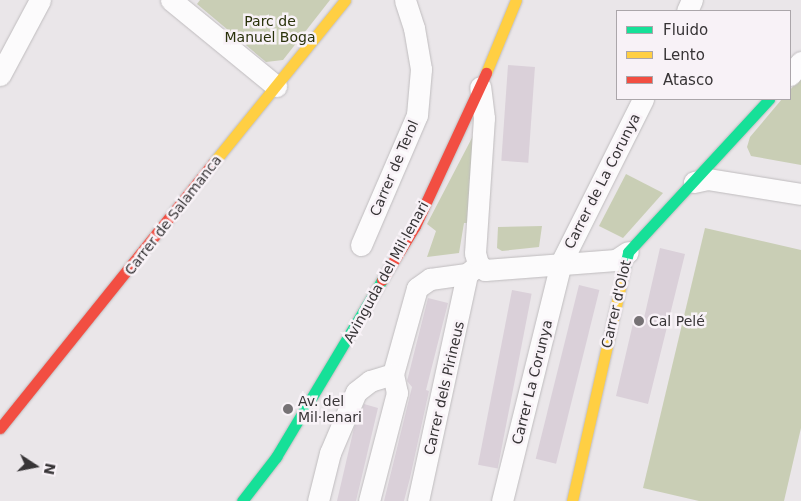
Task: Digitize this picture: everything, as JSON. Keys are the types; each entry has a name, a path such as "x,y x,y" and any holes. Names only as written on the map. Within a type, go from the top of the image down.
{"street":[{"path":"0,75 40,0"},
{"path":"171,0 276,86"},
{"name":"Carrer de Salamanca","path":"0,428 345,0"},
{"name":"Carrer de Terol","path":"361,245 417,116 421,69 414,28 405,0"},
{"name":"Avinguda del Mil·lenari","path":"242,501 276,457 415,226 480,87 516,0"},
{"path":"791,74 801,62"},
{"name":"Carrer dels Pirineus","path":"418,501 473,269 484,118 480,87"},
{"name":"Carrer de La Corunya","path":"561,263 642,100"},
{"name":"Carrer d'Olot","path":"572,501 628,252 768,100"},
{"path":"694,182 708,179 801,194"},
{"path":"369,501 397,393 392,374 417,288 430,280 473,269 485,270 616,260 628,252"},
{"name":"Carrer La Corunya","path":"502,501 561,263"},
{"path":"318,501 330,453 356,392 370,381 392,374"}],"green space":[{"name":"Parc de Manuel Boga","path":"200,0 330,0 283,60 266,62 197,4"},
{"path":"801,77 801,165 751,156 747,147 750,137 781,100 791,100 791,89"},
{"path":"474,134 469,223 464,223 459,253 427,257 436,231 427,224"},
{"path":"626,174 663,193 623,238 599,226"},
{"path":"542,226 539,247 502,251 497,248 498,227"},
{"path":"705,228 801,250 801,428 784,501 699,501 643,488"}],"building":[{"path":"508,65 535,67 528,163 501,161"},
{"path":"660,248 685,254 648,404 616,396 635,315 644,318"},
{"path":"579,285 599,290 556,464 536,459"},
{"path":"512,290 532,294 498,469 478,465"},
{"path":"428,298 448,303 426,390 429,391 404,501 384,501 412,387 407,381"},
{"path":"364,404 378,408 356,501 337,501 354,428"}],"traffic: fast":[{"path":"624,270 628,252 768,100"},
{"path":"242,501 276,457 382,280"}],"traffic: slow":[{"path":"214,162 345,0"},
{"path":"486,73 516,0"},
{"path":"572,501 624,270"}],"traffic: jam":[{"path":"382,280 415,226 486,73"},
{"path":"0,428 214,162"}],"place":[{"name":"Cal Pelé","path":"639,321"},
{"name":"Av. del Mil·lenari","path":"288,409"}]}
